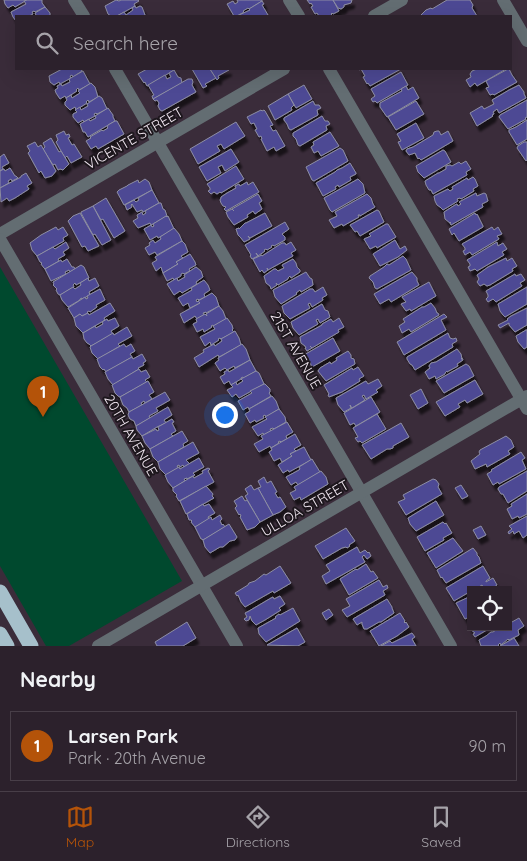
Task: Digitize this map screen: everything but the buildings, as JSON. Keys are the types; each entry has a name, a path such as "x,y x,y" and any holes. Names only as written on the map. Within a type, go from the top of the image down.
{"highway":[{"path":"0,592 31,646"},
{"path":"0,634 7,646"}],"street":[{"path":"74,0 83,15"},
{"path":"289,0 298,15"},
{"path":"376,15 402,0"},
{"path":"503,0 527,40"},
{"name":"21ST AVENUE","path":"116,70 451,646"},
{"name":"VICENTE STREET","path":"0,234 282,70"},
{"path":"330,70 525,402"},
{"name":"20TH AVENUE","path":"0,239 237,646"},
{"name":"ULLOA STREET","path":"98,646 362,492 525,402"}],"green space":[{"path":"0,267 182,581 69,646 46,646 0,566"}],"place":[{"name":"Larsen Park","path":"43,417"}]}
